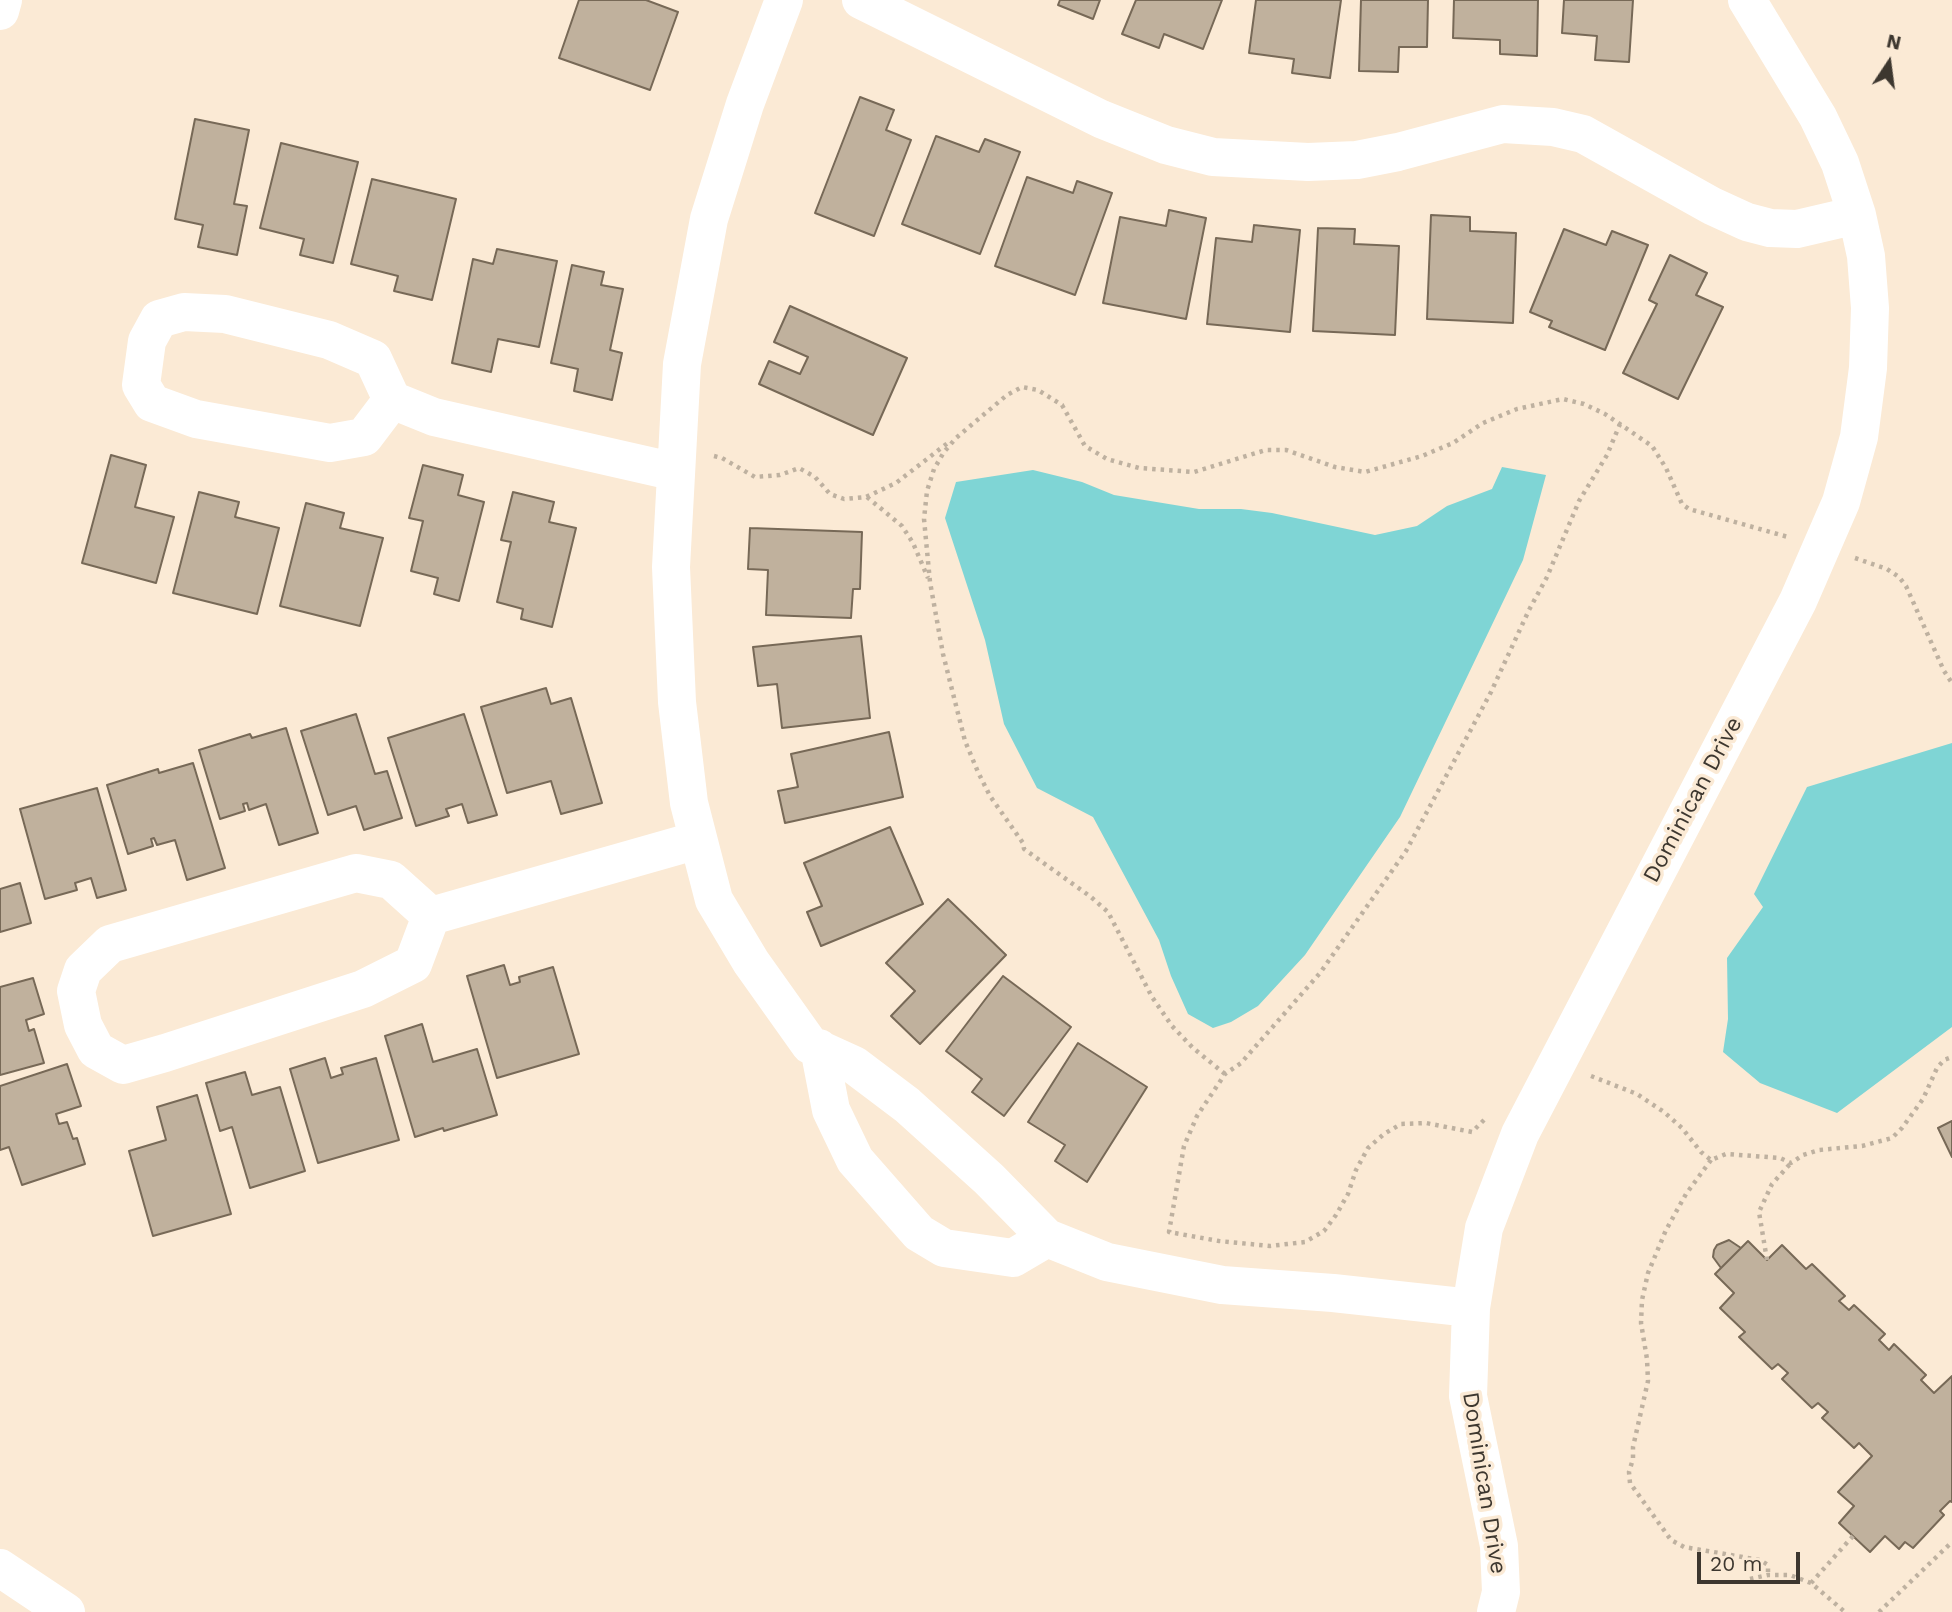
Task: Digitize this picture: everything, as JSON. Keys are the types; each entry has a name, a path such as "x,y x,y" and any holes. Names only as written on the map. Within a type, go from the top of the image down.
{"street":[{"path":"0,11 3,0"},
{"path":"784,0 745,104 709,219 682,363 671,567 677,702 689,803 714,900 751,962 810,1045 854,1065 907,1105 989,1179 1047,1238 1107,1262 1222,1286 1333,1293 1471,1308"},
{"path":"861,0 1101,119 1166,145 1213,157 1308,162 1357,160 1503,124 1553,127 1583,134 1746,222 1770,228 1797,229 1857,215"},
{"name":"Dominican Drive","path":"1496,1612 1501,1592 1499,1546 1468,1396 1471,1308 1484,1228 1520,1134 1798,601 1841,502 1859,437 1868,368 1870,308 1866,256 1857,215 1840,163 1818,117 1747,0"},
{"path":"392,400 364,437 330,443 196,419 152,403 141,385 148,341 159,319 184,312 225,314 329,340 373,359 392,400 434,417 676,472"},
{"path":"431,916 698,840"},
{"path":"356,873 391,880 431,916 413,964 363,989 165,1053 123,1065 96,1050 83,1025 76,991 83,970 110,944 356,873"},
{"path":"819,1048 831,1110 855,1160 919,1233 944,1248 1013,1258 1047,1238"},
{"path":"2,1570 37,1612"},
{"path":"2,1570 66,1612"}],"path":[{"path":"711,455 722,458 755,477 780,475 799,468 815,477 837,498 866,497 896,484 1007,395 1022,387 1038,390 1062,405 1084,446 1107,459 1139,468 1194,472 1266,450 1286,450 1335,467 1365,472 1422,456 1453,443 1483,423 1517,409 1563,399 1584,404 1652,446 1666,468 1682,504 1689,509 1790,537"},
{"path":"1485,1118 1479,1128 1472,1132 1426,1123 1401,1124 1384,1134 1368,1148 1336,1215 1324,1231 1305,1242 1270,1246 1169,1232 1184,1146 1198,1116 1225,1074 1241,1063 1320,973 1406,851 1492,692 1529,610 1547,578 1579,501 1607,455 1619,424"},
{"path":"956,438 934,469 923,507 930,582 943,654 965,741 990,796 1023,843 1024,849 1108,912 1152,996 1172,1026 1193,1048 1225,1074"},
{"path":"866,497 902,526 913,543 930,582"},
{"path":"1850,556 1887,569 1899,577 1906,586 1952,683"},
{"path":"1767,1260 1759,1212 1772,1184 1791,1163 1803,1155 1819,1150 1862,1146 1892,1138 1923,1099 1937,1068 1944,1060 1952,1057"},
{"path":"1588,1074 1625,1089 1664,1112 1682,1128 1701,1152 1712,1160"},
{"path":"1768,1574 1768,1565 1760,1560 1684,1547 1671,1540 1630,1483 1629,1472 1648,1381 1641,1323 1642,1300 1648,1273 1666,1230 1679,1206 1712,1160 1726,1154 1780,1158 1791,1163"},
{"path":"1811,1583 1853,1536"},
{"path":"1879,1612 1952,1542"},
{"path":"1750,1579 1768,1574 1790,1576 1811,1583 1845,1612"}],"water":[{"path":"1502,467 1546,475 1523,560 1400,817 1305,955 1258,1006 1231,1022 1213,1028 1188,1014 1159,940 1093,817 1037,788 1004,724 985,640 945,518 956,482 1033,470 1082,482 1114,495 1199,509 1241,509 1272,513 1375,535 1417,526 1447,506 1492,489"},
{"path":"1952,743 1952,1027 1837,1113 1760,1083 1723,1052 1728,1019 1727,958 1763,907 1754,894 1807,787"}],"building":[{"path":"579,0 646,0 678,12 650,90 559,58"},
{"path":"1060,0 1100,0 1093,19 1058,5"},
{"path":"1136,0 1222,0 1203,49 1164,34 1159,48 1122,34"},
{"path":"1256,0 1341,0 1330,78 1292,73 1294,59 1249,53"},
{"path":"1361,0 1428,0 1427,47 1399,47 1398,72 1359,71"},
{"path":"1454,0 1538,0 1537,56 1500,54 1500,40 1453,38"},
{"path":"1564,0 1633,0 1629,62 1595,60 1597,36 1562,33"},
{"path":"860,97 894,110 886,130 911,140 874,236 815,213"},
{"path":"195,119 249,130 234,204 247,206 237,255 198,247 203,225 175,219"},
{"path":"936,136 979,152 985,139 1020,152 980,254 902,224"},
{"path":"281,143 358,162 333,263 300,255 304,239 260,228"},
{"path":"1027,177 1073,193 1077,181 1112,193 1075,295 995,266"},
{"path":"372,179 456,199 432,300 394,291 398,276 351,264"},
{"path":"1169,210 1206,218 1186,319 1103,303 1120,217 1166,226"},
{"path":"1431,215 1470,217 1470,231 1516,233 1513,323 1427,319"},
{"path":"1254,225 1300,230 1290,332 1207,324 1216,238 1252,242"},
{"path":"1318,228 1355,229 1354,244 1399,246 1395,335 1313,331"},
{"path":"1564,229 1606,245 1612,231 1648,245 1605,350 1549,327 1552,321 1530,312"},
{"path":"497,249 557,261 539,347 498,339 491,372 452,363 473,259 493,264"},
{"path":"1670,255 1707,273 1696,295 1723,307 1678,399 1623,373 1657,304 1649,300"},
{"path":"572,265 604,272 601,285 623,289 610,350 622,353 612,400 574,391 578,369 551,363"},
{"path":"790,306 907,358 873,435 759,384 769,361 800,374 808,357 774,342"},
{"path":"111,455 146,465 135,507 174,517 156,583 82,563"},
{"path":"423,465 463,475 458,495 484,502 459,601 434,594 438,578 411,571 423,521 409,518"},
{"path":"199,492 239,502 235,517 279,528 257,614 173,593"},
{"path":"513,492 554,502 549,522 576,528 552,627 521,619 523,609 497,602 511,542 501,540"},
{"path":"306,503 344,513 340,528 383,538 360,626 280,606"},
{"path":"750,528 862,532 860,589 853,589 851,618 766,615 768,570 748,569"},
{"path":"861,636 870,718 782,728 777,684 758,686 753,647"},
{"path":"546,688 551,704 571,698 602,803 561,814 551,781 507,793 481,707"},
{"path":"356,714 375,774 387,771 402,818 364,830 356,806 328,815 301,731"},
{"path":"464,714 497,815 468,823 462,804 446,809 449,816 416,826 388,738"},
{"path":"286,728 318,833 279,845 266,804 249,810 247,803 243,804 245,811 220,819 199,750 250,734 252,738"},
{"path":"889,732 903,797 785,823 778,791 798,787 791,754"},
{"path":"193,763 225,868 187,880 175,840 157,845 154,838 151,839 153,846 128,854 107,785 158,769 159,773"},
{"path":"97,788 126,890 97,898 91,878 75,883 77,890 45,899 20,809"},
{"path":"890,827 923,904 821,946 807,912 822,906 804,863"},
{"path":"20,883 31,923 0,932 0,889"},
{"path":"948,899 1006,955 920,1044 891,1016 915,991 886,963"},
{"path":"504,965 510,985 520,982 519,977 553,967 579,1054 497,1078 467,976"},
{"path":"1003,976 1071,1027 1004,1116 972,1092 982,1079 946,1051"},
{"path":"33,978 44,1014 26,1020 29,1031 34,1029 44,1063 0,1075 0,987"},
{"path":"422,1024 433,1062 477,1049 497,1115 415,1137 385,1036"},
{"path":"1078,1043 1147,1087 1087,1182 1055,1161 1065,1145 1028,1122"},
{"path":"325,1058 331,1078 343,1074 341,1068 376,1058 399,1140 318,1163 290,1069"},
{"path":"67,1064 81,1106 56,1114 59,1124 67,1122 73,1139 77,1138 85,1164 22,1185 9,1147 0,1150 0,1086"},
{"path":"245,1072 252,1095 280,1087 305,1171 250,1188 232,1127 220,1131 206,1083"},
{"path":"197,1095 231,1214 153,1236 129,1151 166,1140 157,1107"},
{"path":"1952,1121 1952,1157 1938,1128"},
{"path":"1729,1240 1741,1248 1721,1268 1713,1257 1714,1250 1717,1245"},
{"path":"1748,1241 1767,1260 1782,1245 1806,1269 1812,1264 1845,1296 1839,1301 1849,1310 1854,1305 1885,1334 1879,1340 1889,1350 1894,1344 1926,1375 1921,1380 1934,1393 1952,1376 1952,1502 1940,1511 1944,1515 1913,1548 1905,1542 1899,1549 1885,1536 1870,1552 1839,1523 1854,1506 1838,1492 1872,1456 1859,1443 1854,1448 1822,1418 1828,1412 1818,1403 1812,1408 1782,1379 1788,1373 1778,1364 1772,1369 1739,1337 1745,1332 1720,1308 1734,1293 1715,1274"}]}
